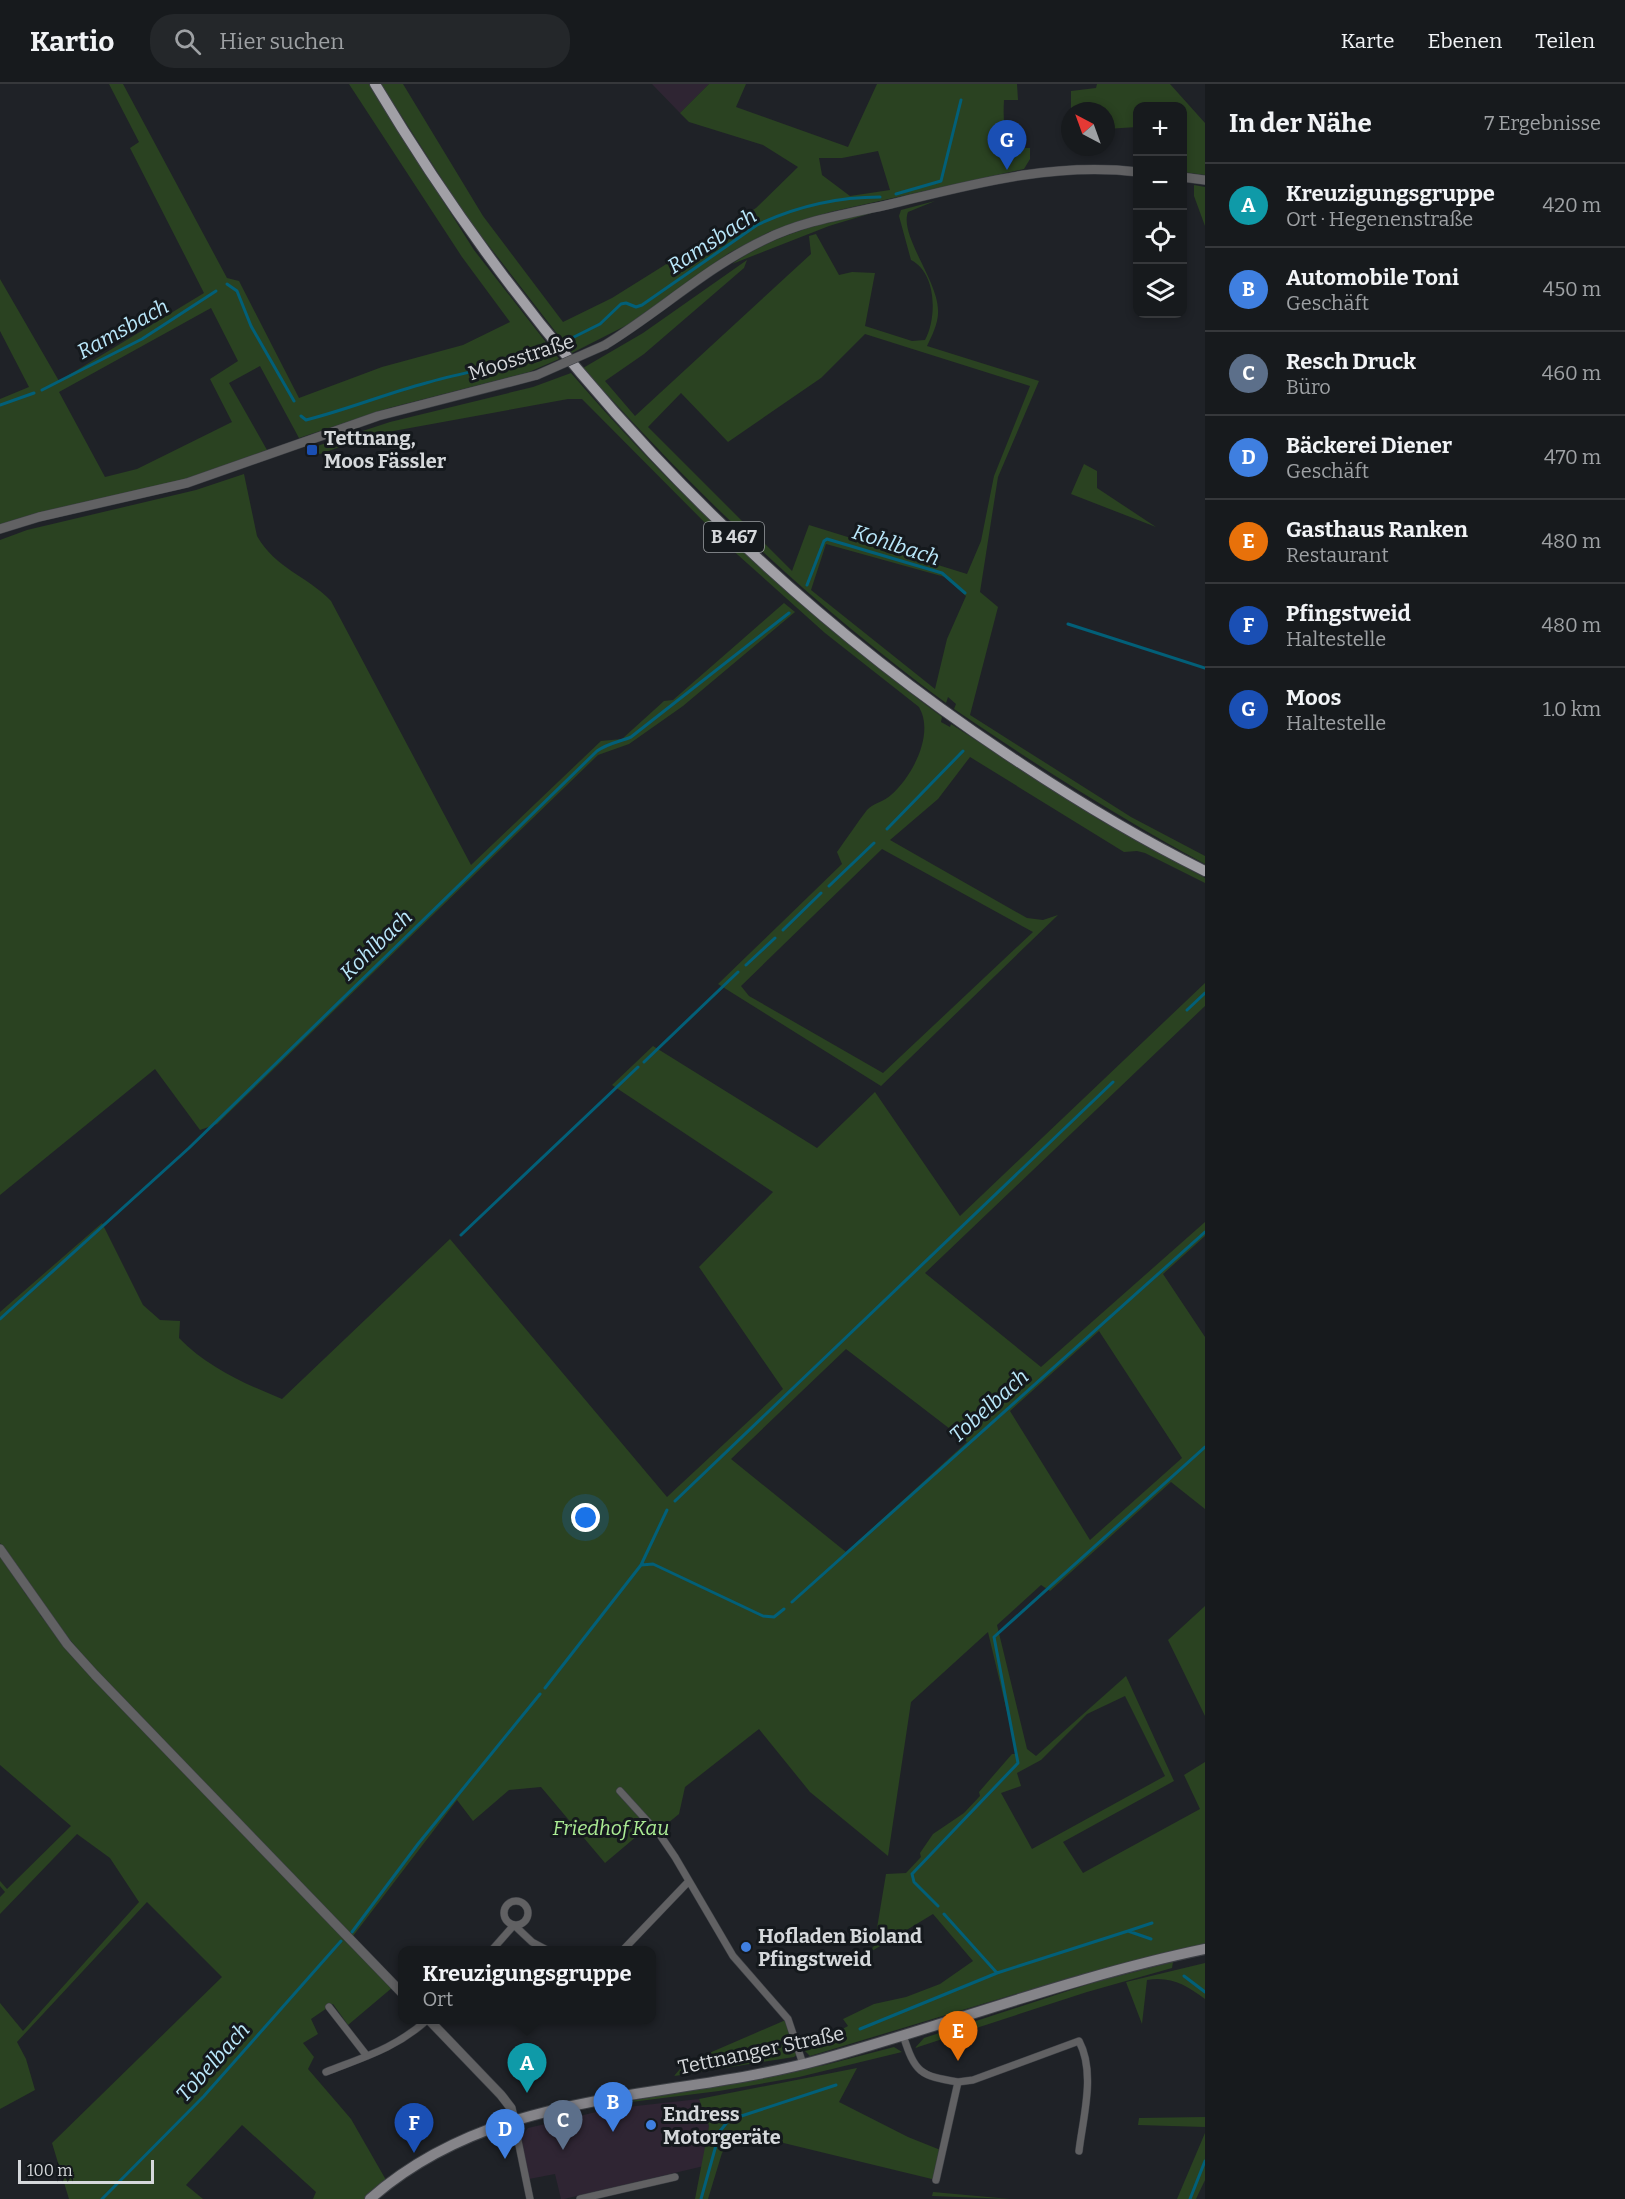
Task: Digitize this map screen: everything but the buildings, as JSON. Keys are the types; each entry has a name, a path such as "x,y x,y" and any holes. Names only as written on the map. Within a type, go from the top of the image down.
{"main road":[{"name":"B 467","path":"375,84 457,214 555,345 655,458 745,548 851,640 963,725 1087,806 1205,872"},
{"name":"Tettnanger Straße","path":"370,2199 433,2155 514,2121 573,2104 802,2064 1106,1973 1205,1949"}],"street":[{"name":"Moosstraße","path":"0,529 39,517 187,483 378,416 537,375 605,345 732,258 763,240 808,223 1027,173 1069,169 1133,172"},
{"path":"1187,178 1205,180"},
{"path":"0,1548 68,1644 145,1728 398,1989"},
{"path":"620,1791 660,1835 733,1956 788,2019 802,2064"},
{"path":"627,1946 689,1881"},
{"path":"496,1946 514,1925 540,1946"},
{"path":"329,2007 367,2055"},
{"path":"326,2072 367,2055 386,2050 408,2037 422,2024"},
{"path":"433,2024 511,2108 530,2199"},
{"path":"903,2035 913,2062 923,2075 958,2082 973,2080 1079,2041 1086,2067 1087,2088 1079,2151"},
{"path":"936,2180 958,2082"},
{"path":"580,2199 675,2177"}],"shaded area":[{"path":"652,84 709,84 680,113"},
{"path":"699,2099 709,2126 704,2166 564,2199 561,2199 555,2174 529,2179 521,2138 528,2128 609,2109"}],"green space":[{"path":"109,84 123,84 227,278 239,281 299,398 382,367 463,345 510,322 462,257 349,84 369,84 474,250 559,359 529,372 389,408 299,438 260,366 229,383 267,450 190,478 0,526 0,399 29,387 0,331 0,279 59,381 204,293 130,148 139,142","holes":["211,308 238,361 210,379 232,422 137,469 105,477 59,392"]},
{"path":"381,84 403,84 483,216 563,322 612,298 756,208 798,167 763,145 689,122 680,113 709,84 746,84 736,107 848,147 877,84 1017,84 1018,100 1004,100 1004,124 1008,148 1030,148 1030,159 1024,169 830,212 769,232 729,253 629,324 572,353 465,215","holes":["878,151 890,190 850,196 822,175 819,158 842,158"]},
{"path":"1097,84 1170,84 1186,102 1133,102 1133,127 1115,128 1115,102 1071,102 1071,91 1096,88"},
{"path":"1187,103 1205,123 1205,175 1187,173"},
{"path":"1194,185 1205,187 1205,226 1194,196"},
{"path":"935,201 908,212 907,222 909,233 932,286 938,310 935,329 927,346 1039,381 998,477 980,592 998,607 970,715 1131,817 1205,856 1205,864 1109,809 1047,770 954,709 956,704 948,697 946,703 895,665 756,545 668,460 583,368 643,333 747,260 744,268 644,354 605,381 635,416 811,254 809,236 816,234 839,275 852,272 875,273 865,326 912,341 925,340 932,320 930,285 920,266 911,260 899,216 901,210","holes":["865,334 1030,386 994,476 981,541 967,574 809,525 792,571 648,427 681,393 728,442 821,378","826,544 945,577 966,596 947,639 935,689 811,590"]},
{"path":"885,209 829,226 732,264 767,244 805,229"},
{"path":"571,373 613,421 701,512 842,638 942,717 941,722 950,727 951,724 1098,819 1205,878 1205,883 1145,853 1124,852 970,757 938,799 890,840 1027,918 1043,920 1058,915 881,1086 718,984 842,864 837,852 860,820 869,808 888,797 899,787 913,766 923,742 923,718 919,707 825,633 729,547 582,399 568,399 377,434 320,454 311,451 311,448 390,422 533,387","holes":["882,849 1033,932 883,1073 749,996 741,986"]},
{"path":"1084,464 1097,471 1097,488 1156,527 1071,494"},
{"path":"244,474 257,536 282,564 331,601 471,865 601,741 622,739 664,701 673,700 784,603 795,612 683,706 629,744 598,755 217,1124 200,1130 155,1069 0,1195 0,540 27,530 196,490"},
{"name":"Friedhof Kau","path":"1205,983 1205,1006 925,1273 1041,1367 1205,1222 1205,1236 1163,1274 1205,1337 1205,1509 1171,1482 1050,1591 1041,1585 997,1625 1027,1749 1036,1756 1126,1676 1174,1781 1063,1842 1083,1873 1200,1809 1184,1775 1205,1762 1205,1945 1072,1977 810,2056 804,2050 848,2026 843,2019 874,2004 906,1997 940,1984 973,1961 933,1914 867,1954 874,1946 886,1874 906,1873 921,1857 920,1853 933,1834 964,1813 1012,1754 1017,1754 988,1632 911,1702 888,1856 810,1792 759,1729 685,1787 679,1814 657,1832 650,1825 605,1863 541,1787 509,1790 473,1821 457,1800 353,1936 97,1672 44,1609 40,1615 85,1670 393,1987 348,2025 333,2004 311,2019 318,2034 303,2043 314,2057 308,2069 351,2119 386,2180 364,2199 313,2199 316,2192 242,2125 186,2185 203,2199 69,2199 52,2143 222,1977 147,1902 17,2042 26,2059 35,2090 0,2109 0,2003 23,2031 139,1902 110,1858 77,1834 0,1914 0,1897 5,1892 0,1886 0,1881 7,1889 71,1826 0,1765 0,1555 27,1596 34,1593 0,1543 0,1312 102,1223 143,1305 160,1320 180,1321 179,1338 202,1358 241,1381 282,1399 450,1239 667,1497 783,1389 699,1267 773,1192 612,1085 653,1046 817,1148 875,1092 960,1216","holes":["1099,1331 1182,1458 1090,1540 1010,1411","846,1349 967,1442 846,1552 731,1459","1125,1696 1165,1776 1032,1849 1001,1793 1021,1786 1017,1773 1041,1760 1087,1714"]},
{"path":"1205,1606 1205,1716 1168,1640"},
{"path":"1173,1962 1172,1968 1087,1992 915,2048 924,2038 1092,1983"},
{"path":"1205,1963 1205,1999 1178,1983 1164,1979 1147,1980 1142,2024 1126,1982"},
{"path":"788,2019 800,2052 794,2057 674,2076 680,2069 694,2068 693,2060"},
{"path":"894,2047 902,2052 799,2077 719,2091 615,2104 825,2065"},
{"path":"857,2068 839,2102 908,2137 943,2151 936,2180 738,2132 722,2153 708,2199 695,2199 709,2126 699,2099"},
{"path":"1205,2117 1205,2127 1138,2125 1139,2118"},
{"path":"1205,2133 1205,2180 1196,2199 1177,2199"},
{"path":"933,2192 1010,2199 932,2196"}],"waterway":[{"name":"Ramsbach","path":"896,194 941,181 961,100"},
{"name":"Ramsbach","path":"574,337 600,324 621,304 626,303 636,307 642,305 757,225 817,204 880,197"},
{"name":"Ramsbach","path":"227,284 237,291 251,326 294,401"},
{"name":"Ramsbach","path":"42,390 142,339 216,291"},
{"name":"Ramsbach","path":"301,416 306,420 411,387 538,354"},
{"name":"Ramsbach","path":"0,405 34,393"},
{"name":"Kohlbach","path":"807,585 824,541 827,539 942,573 965,593"},
{"name":"Kohlbach","path":"0,1319 189,1148 597,751 609,744 631,737 789,613"},
{"path":"1068,624 1205,668"},
{"path":"887,829 963,751"},
{"path":"829,886 874,843"},
{"path":"783,930 821,893"},
{"path":"746,965 775,938"},
{"path":"644,1062 738,972"},
{"path":"1187,1010 1205,993"},
{"path":"461,1235 638,1067"},
{"path":"675,1501 1113,1082"},
{"name":"Tobelbach","path":"792,1602 1205,1232"},
{"path":"938,1906 914,1882 912,1874 1018,1763 994,1637 1205,1447"},
{"path":"641,1565 667,1510"},
{"name":"Tobelbach","path":"545,1688 641,1565 653,1564 763,1616 774,1617 784,1609"},
{"name":"Tobelbach","path":"352,1932 418,1844 540,1694"},
{"path":"944,1914 997,1973"},
{"path":"1128,1931 1152,1923"},
{"path":"860,2029 997,1973 1128,1931 1151,1939"},
{"name":"Tobelbach","path":"102,2199 204,2096 341,1941"},
{"path":"1184,1976 1205,1992"},
{"path":"701,2199 720,2131 729,2120 836,2085"},
{"path":"1190,2199 1205,2161"}],"place":[{"name":"Moos","path":"1007,170"},
{"name":"Tettnang, Moos Fässler","path":"312,450"},
{"name":"Hofladen Bioland Pfingstweid","path":"746,1947"},
{"name":"Gasthaus Ranken","path":"958,2061"},
{"name":"Kreuzigungsgruppe","path":"527,2093"},
{"name":"Endress Motorgeräte","path":"651,2125"},
{"name":"Automobile Toni","path":"613,2132"},
{"name":"Resch Druck","path":"563,2150"},
{"name":"Pfingstweid","path":"414,2153"},
{"name":"Bäckerei Diener","path":"505,2159"}]}
